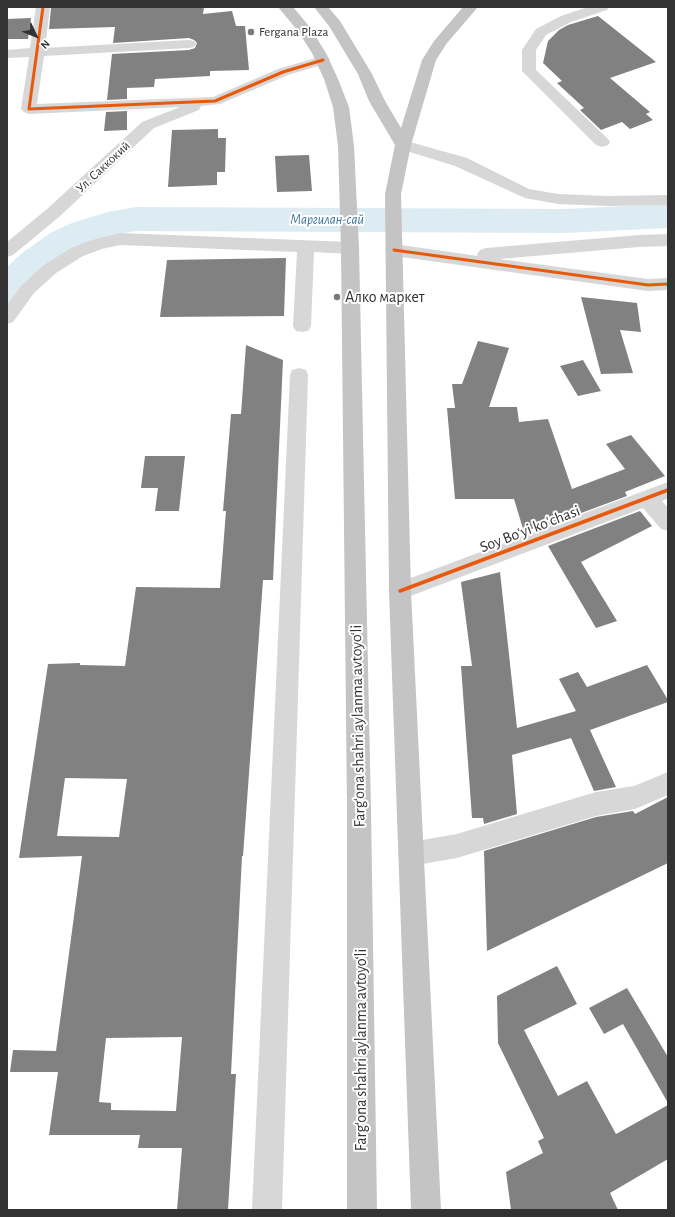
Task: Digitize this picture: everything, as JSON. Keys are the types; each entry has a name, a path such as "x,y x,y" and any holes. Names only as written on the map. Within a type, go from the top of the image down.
{"highway":[{"path":"285,7 304,29 323,60"},
{"path":"320,7 335,24 365,74 377,102 403,145"},
{"path":"426,1210 400,592 393,194 403,145 429,60 441,41 472,7"},
{"name":"Farg‘ona shahri aylanma avtoyo‘li","path":"323,60 332,79 341,107 346,146 348,185 360,824 362,1210"}],"street":[{"path":"43,7 29,109 215,101 283,72 323,60"},
{"path":"602,7 566,19 541,32 529,50 529,71 602,142"},
{"path":"7,54 188,44"},
{"name":"Ул. Саккокий","path":"7,251 53,213 148,125 210,101"},
{"path":"403,145 461,162 525,193 558,199 608,201 668,200"},
{"path":"7,318 28,289 50,269 77,252 98,244 120,239 306,246 350,245"},
{"path":"446,258 668,240"},
{"path":"302,326 306,246"},
{"path":"394,250 648,285 668,284"},
{"path":"267,1210 299,375"},
{"name":"Soy Boʻyi koʻchasi","path":"400,592 668,490"},
{"path":"647,498 668,523"},
{"path":"411,854 457,846 596,804 635,797 668,783"}],"building":[{"path":"204,7 203,14 232,11 236,26 245,26 249,70 210,71 210,76 155,79 154,87 127,88 127,99 107,100 112,54 189,50 195,48 197,43 189,38 113,43 115,27 49,29 51,8"},
{"path":"598,16 656,62 610,78 650,112 646,114 653,120 630,129 622,122 601,130 580,110 584,108 557,83 562,81 543,63 548,41 559,30 568,25"},
{"path":"31,18 28,39 7,39 7,19"},
{"path":"127,111 127,130 104,131 106,112"},
{"path":"218,129 218,138 226,138 225,172 217,172 217,185 168,187 172,130"},
{"path":"309,155 312,191 277,192 275,156"},
{"path":"286,258 284,316 160,317 167,260"},
{"path":"581,297 637,303 641,332 620,330 633,373 601,374"},
{"path":"478,341 509,348 489,407 517,407 519,422 548,419 572,489 625,469 606,444 631,435 665,476 625,492 627,496 538,529 537,527 524,532 514,499 455,499 447,408 455,408 452,384 462,384"},
{"path":"246,345 283,360 273,580 263,580 242,856 231,1074 236,1074 228,1210 177,1210 182,1148 138,1148 140,1135 49,1135 58,1072 10,1072 13,1050 56,1051 82,856 19,858 48,664 80,663 80,665 125,666 136,587 220,588 226,511 223,511 231,414 241,414","holes":["65,778 127,779 119,837 57,836","182,1037 176,1111 111,1110 111,1103 99,1102 106,1038"]},
{"path":"583,360 601,391 578,396 560,366"},
{"path":"145,456 185,456 179,511 155,511 158,488 141,488"},
{"path":"640,511 652,526 581,562 617,621 596,628 548,546"},
{"path":"500,572 517,728 576,711 559,679 578,672 587,687 647,665 668,702 590,730 616,787 594,791 571,738 512,755 517,814 484,824 483,818 472,818 461,666 472,666 461,582"},
{"path":"668,797 668,863 487,951 484,851 596,817 633,811 635,814"},
{"path":"557,966 577,1004 524,1030 558,1096 587,1081 616,1134 668,1105 668,1159 610,1193 618,1210 511,1210 506,1172 543,1153 538,1141 544,1138 498,1043 497,996"},
{"path":"627,988 668,1057 668,1103 623,1024 604,1034 589,1008"}],"waterway":[{"name":"Маргилан-сай","path":"7,290 36,262 65,241 108,224 136,219 564,221 668,216"}],"cycle path":[{"path":"43,7 29,109 215,101 283,72 323,60"},
{"path":"394,250 648,285 668,284"},
{"path":"400,591 668,490"}],"place":[{"name":"Fergana Plaza","path":"251,32"},
{"name":"Алко маркет","path":"337,297"}]}
